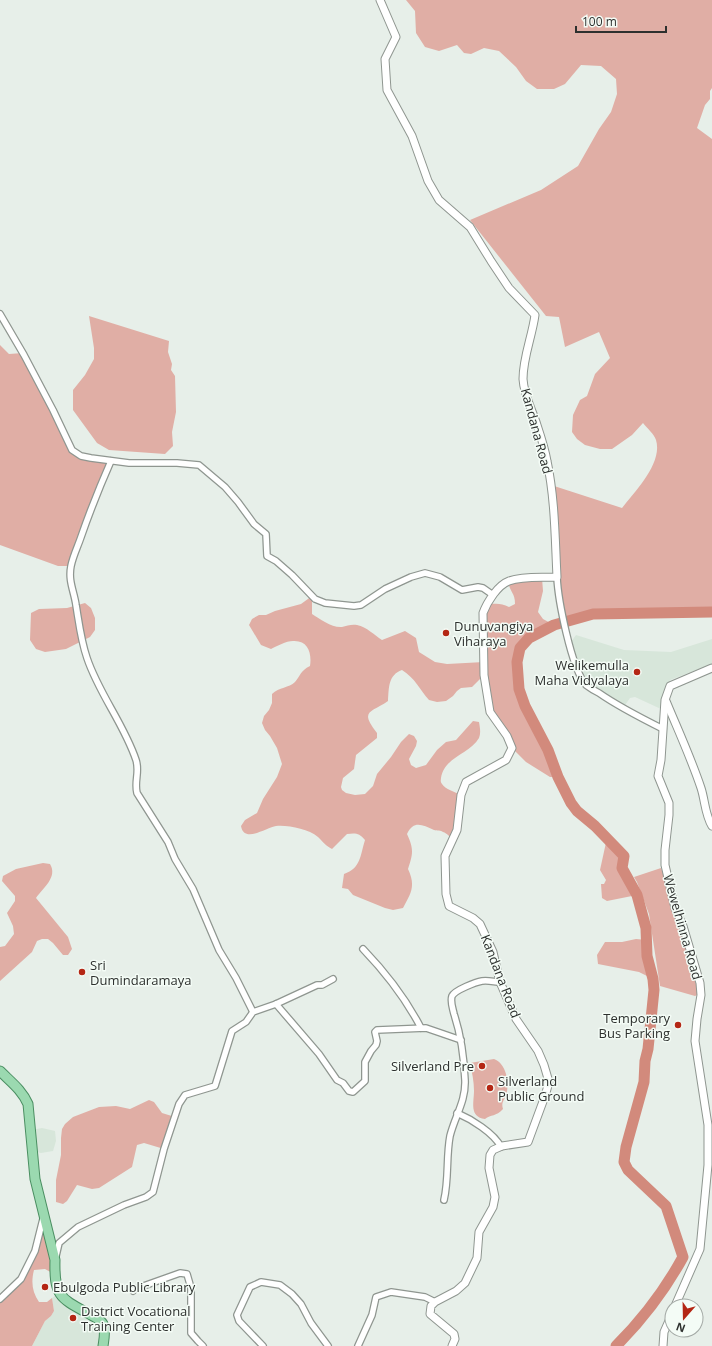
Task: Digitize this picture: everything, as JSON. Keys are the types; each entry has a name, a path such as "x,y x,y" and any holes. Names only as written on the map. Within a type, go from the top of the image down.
{"main road":[{"path":"0,1071 25,1096 28,1104 34,1173 55,1260 54,1274 56,1289 66,1300 95,1317 103,1324 103,1346"}],"street":[{"name":"Kandana Road","path":"380,0 396,37 385,59 386,90 412,136 428,181 439,200 470,227 509,288 535,315 533,332 525,360 525,394 537,425 547,460 555,516 557,576 522,579 508,582 493,594 486,605 483,613 484,675 490,712 508,736 512,748 506,760 466,782 461,795 457,830 445,856 446,894 448,904 473,918 480,924 493,952 500,982 516,1020 538,1051 549,1082 528,1142 500,1147"},
{"path":"0,314 24,355 72,450 81,456 111,461 199,465 207,470 234,497 254,524 266,534 267,556 276,561 292,575 315,599 354,606 361,605 385,589 411,577 425,573 440,577 462,590 478,587 483,588 493,594"},
{"path":"111,461 97,493 71,566 70,583 76,603 79,630 87,658 136,759 139,770 136,787 137,792 168,842 175,859 193,889 219,950 236,978 253,1012"},
{"path":"557,576 557,586 568,639 575,662 587,685 608,700 663,730"},
{"name":"Wewelhinna Road","path":"679,1298 700,1249 708,1165 708,1126 695,1041 701,995 700,983 676,908 665,865 669,808 667,797 658,776 665,700 670,686 712,668"},
{"path":"665,700 703,792 708,820 712,826"},
{"path":"363,949 382,969 410,1007 421,1028"},
{"path":"55,1260 59,1243 78,1227 124,1205 146,1197 153,1192 164,1149 179,1104 186,1096 215,1086 232,1030 246,1022 253,1012 276,1004 333,979"},
{"path":"444,1200 447,1188 450,1135 457,1113 464,1099 465,1085 461,1040 452,1006 453,995 466,986 483,981 500,982"},
{"path":"276,1004 319,1054 337,1080 344,1083 349,1091 353,1092 365,1081 365,1062 370,1051 376,1045 377,1041 375,1032 377,1030 411,1030 421,1028 444,1033 461,1040"},
{"path":"452,1346 455,1339 454,1334 430,1314 431,1306 435,1302 456,1291 465,1283 477,1258 480,1232 493,1207 495,1197 489,1168 490,1155 493,1150 500,1147 497,1141 488,1132 467,1117 457,1113"},
{"path":"0,1300 21,1279 34,1251 44,1219"},
{"path":"133,1291 180,1273 187,1274 191,1288 191,1332 203,1346"},
{"path":"263,1346 239,1321 237,1315 250,1287 261,1282 280,1285 292,1294 301,1304 328,1346"},
{"path":"358,1346 372,1316 376,1297 391,1292 425,1296 435,1302"},
{"path":"662,1346 664,1332"}],"shaded area":[{"path":"406,0 712,0 712,88 710,91 710,99 705,105 697,128 712,139 712,612 593,614 564,622 557,586 551,485 622,508 652,467 657,449 656,440 643,423 632,435 612,449 600,449 585,445 577,439 572,432 573,415 580,400 587,396 595,374 610,358 599,332 565,347 559,317 546,316 470,220 541,190 578,166 599,129 611,112 617,94 616,79 601,66 581,65 565,84 554,89 537,89 526,81 516,67 499,51 484,48 471,54 464,53 457,45 439,51 425,47 416,33 415,11"},
{"path":"89,316 169,341 168,352 172,364 171,370 175,376 176,412 172,432 173,446 165,454 109,450 97,443 73,410 73,390 85,375 94,359 94,348"},
{"path":"0,345 9,354 23,353 72,450 81,456 111,461 71,566 58,566 0,545"},
{"path":"542,578 543,591 538,612 543,619 554,625 529,638 520,648 517,662 519,689 525,706 548,750 558,777 550,777 526,762 512,748 490,712 484,675 472,687 461,688 446,701 437,702 429,700 414,680 402,670 394,675 390,682 388,701 369,713 369,720 377,733 377,738 356,755 354,769 343,778 341,787 342,790 346,793 355,795 365,794 373,786 377,774 401,742 409,734 414,736 417,741 409,759 411,765 416,768 426,765 437,750 446,742 456,740 473,721 479,722 480,732 479,738 470,748 447,765 441,778 443,786 461,795 454,840 442,831 419,825 412,827 407,834 412,848 412,855 408,869 412,880 412,889 403,908 393,910 385,908 353,895 348,889 342,888 344,874 357,865 361,856 365,840 359,835 347,834 332,849 314,834 292,827 276,826 251,834 246,834 243,831 241,826 245,820 257,813 263,799 277,777 282,764 277,748 262,723 264,716 272,703 272,694 295,682 302,671 310,666 308,648 298,641 287,642 271,649 261,645 249,625 252,619 259,615 266,615 301,604 312,596 312,614 330,625 338,627 353,625 361,626 382,640 405,631 416,638 419,652 435,662 447,664 484,662 486,605 498,604 509,607 515,604 508,582"},
{"path":"85,603 91,608 95,618 95,630 90,637 66,649 45,652 36,649 30,640 31,613 39,609 67,608"},
{"name":"Welikemulla Maha Vidyalaya","path":"576,635 624,650 671,652 712,639 712,664 670,680 661,709 635,697 630,698 625,705 622,705 586,681 571,642"},
{"path":"607,838 624,856 622,868 637,895 607,901 602,898 601,884 604,884 606,880 600,870"},
{"path":"43,863 50,864 52,869 51,878 36,898 68,937 72,949 68,955 63,955 48,939 37,941 32,952 0,981 0,947 5,946 14,934 13,926 7,913 15,901 15,896 2,881 3,876 16,869"},
{"path":"661,868 684,936 690,966 698,990 697,995 695,996 660,986 649,914 634,877"},
{"path":"636,939 647,940 647,956 653,979 639,972 598,964 597,955 605,942 622,942"},
{"name":"Silverland Public Ground","path":"494,1059 502,1065 506,1074 508,1085 502,1107 503,1109 485,1119 480,1118 474,1112 474,1084 470,1063"},
{"path":"149,1100 154,1102 162,1113 175,1117 164,1149 144,1143 137,1145 132,1167 99,1188 92,1189 77,1185 67,1201 63,1204 56,1202 56,1180 61,1155 62,1129 65,1124 73,1117 99,1107 116,1106 130,1109"},
{"path":"42,1128 55,1131 56,1141 53,1151 41,1153 31,1151 31,1130"},
{"path":"43,1219 54,1274 45,1269 34,1270 33,1287 39,1302 47,1302 52,1298 54,1311 45,1321 32,1346 0,1346 0,1299 21,1279 35,1251"},
{"name":"District Vocational Training Center","path":"59,1293 99,1320 103,1346 32,1346 45,1321 54,1311 52,1298"}],"waterway":[{"path":"616,1346 653,1304 683,1257 666,1206 628,1170 624,1162 626,1147 644,1082 645,1061 648,1049 654,990 653,979 647,956 646,928 637,895 622,868 624,856 595,826 577,811 571,803 558,777 548,750 525,706 519,689 517,662 520,648 529,638 554,625 593,614 712,612"}],"place":[{"name":"Dunuvangiya Viharaya","path":"446,633"},
{"name":"Welikemulla Maha Vidyalaya","path":"637,672"},
{"name":"Sri Dumindaramaya","path":"82,972"},
{"name":"Temporary Bus Parking","path":"678,1025"},
{"name":"Silverland Pre","path":"482,1066"},
{"name":"Silverland Public Ground","path":"490,1088"},
{"name":"Ebulgoda Public Library","path":"45,1287"},
{"name":"District Vocational Training Center","path":"73,1318"}]}
